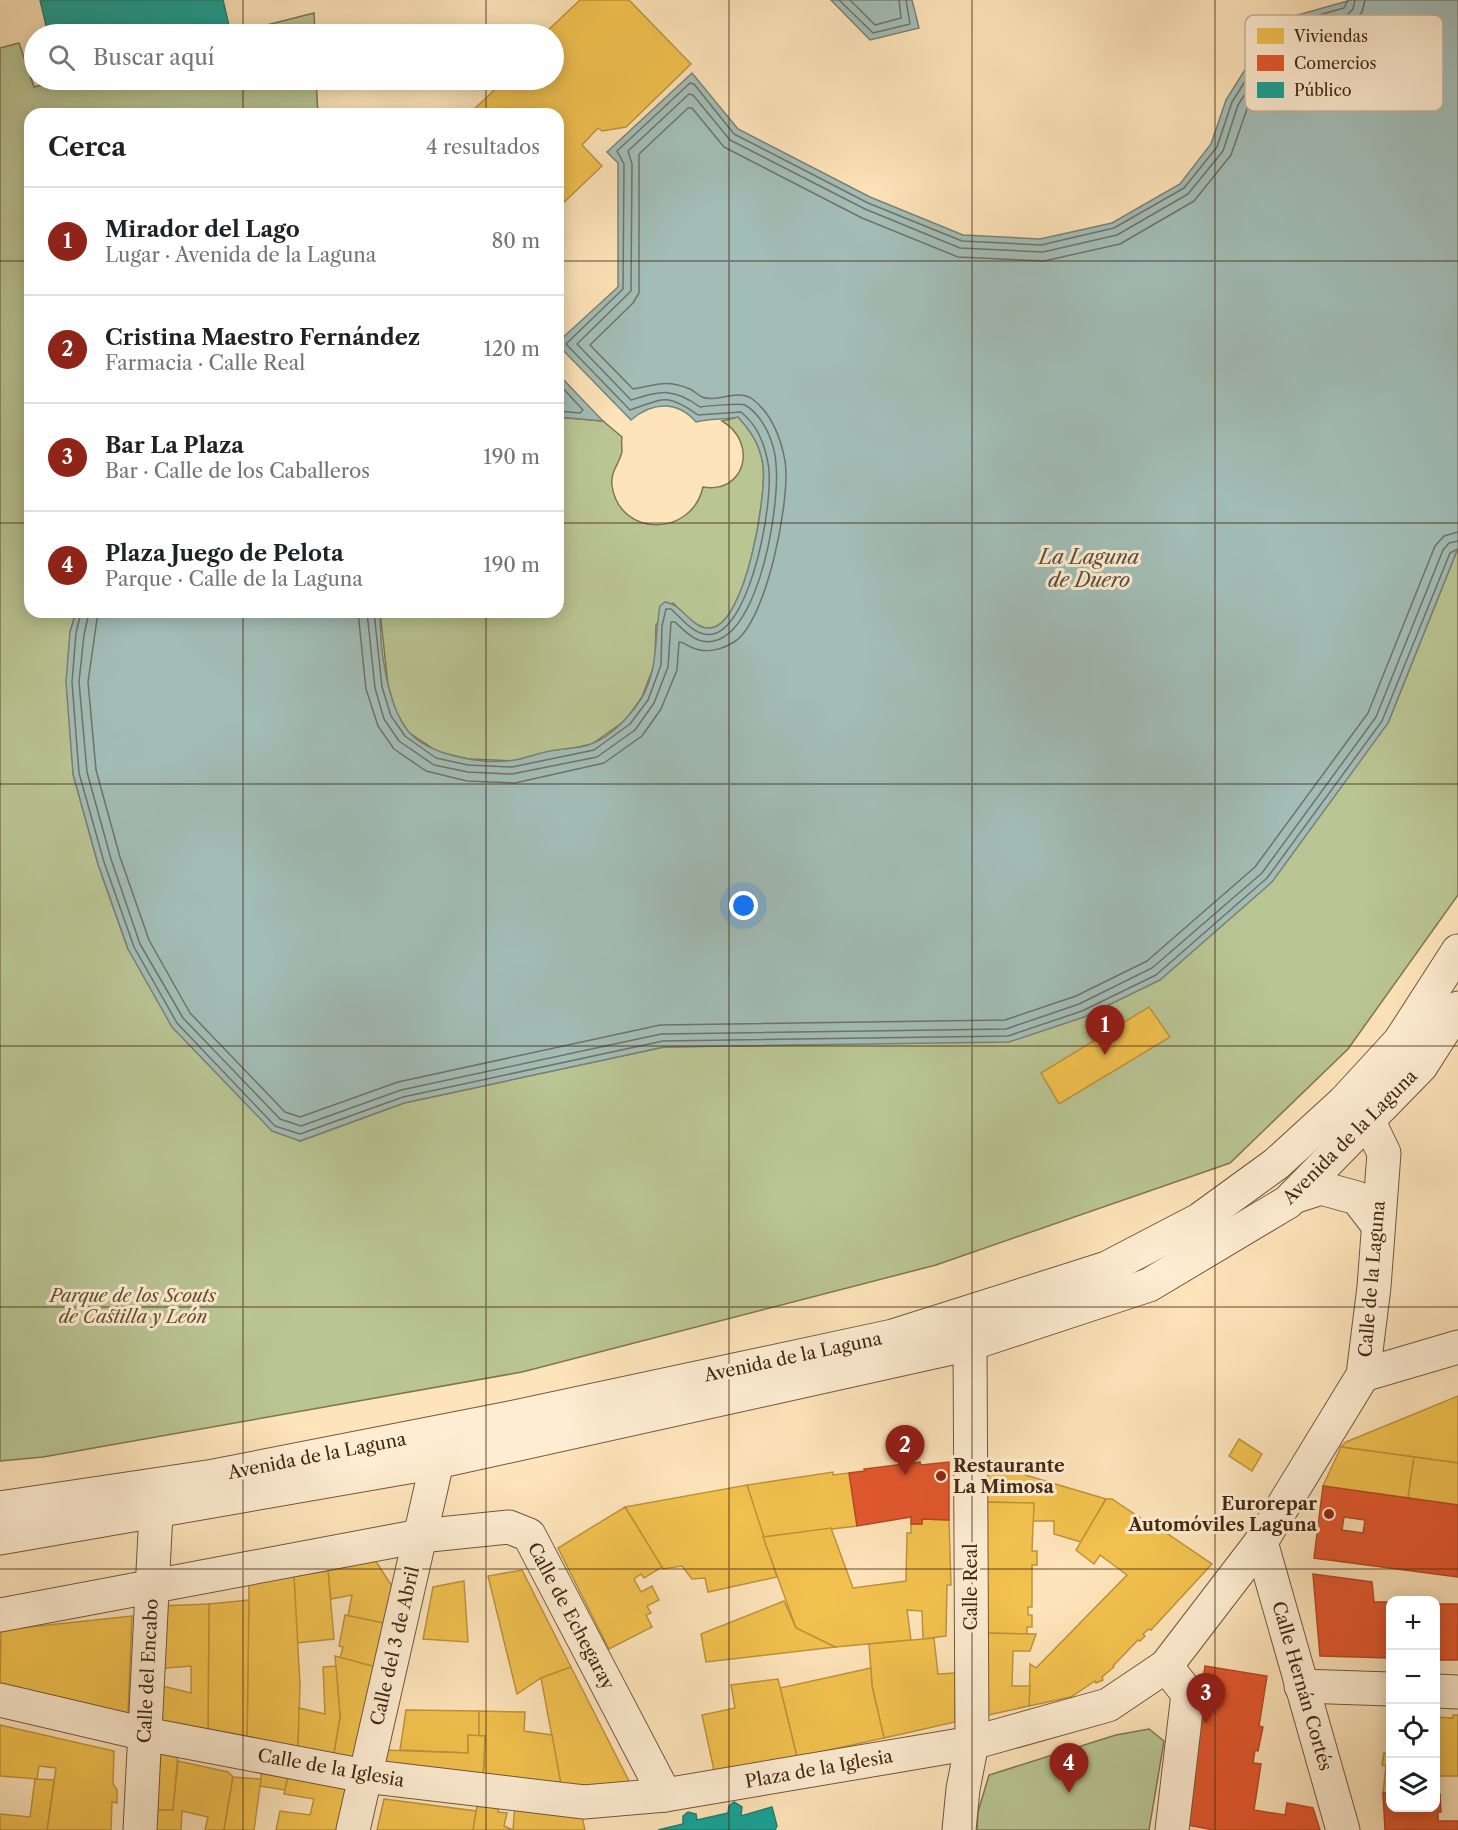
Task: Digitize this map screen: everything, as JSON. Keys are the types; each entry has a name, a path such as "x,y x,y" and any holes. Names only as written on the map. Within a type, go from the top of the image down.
{"street":[{"name":"Avenida de la Laguna","path":"0,1538 437,1462 970,1344 1149,1285 1293,1197 1356,1112 1458,951"},
{"name":"Avenida de la Laguna","path":"0,1508 225,1474 505,1419 893,1336 1107,1268 1199,1220 1275,1164 1356,1112 1421,1066 1456,1015"},
{"name":"Calle de la Laguna","path":"972,1743 1108,1706 1166,1666 1261,1542 1364,1375 1374,1287 1384,1153 1356,1112"},
{"path":"1293,1197 1321,1188 1357,1198 1377,1224"},
{"name":"Calle Real","path":"959,1830 963,1789 972,1743 970,1344"},
{"path":"1364,1375 1458,1347"},
{"name":"Calle del 3 de Abril","path":"353,1830 437,1462"},
{"name":"Calle del Encabo","path":"140,1830 156,1512"},
{"name":"Calle de Echegaray","path":"420,1536 509,1527 529,1536 665,1795"},
{"path":"0,1615 420,1536"},
{"name":"Calle Hernán Cortés","path":"1261,1542 1342,1830"},
{"path":"1166,1666 1188,1694 1172,1830"},
{"path":"1301,1686 1386,1689"},
{"path":"1440,1691 1458,1692"},
{"name":"Calle de la Iglesia","path":"0,1700 145,1734 365,1776 584,1802 665,1795"},
{"name":"Plaza de la Iglesia","path":"665,1795 972,1743"}],"green space":[{"path":"314,13 315,24 271,24"},
{"name":"Parque de los Scouts de Castilla y León","path":"19,43 24,58 24,90 317,90 318,108 24,108 24,618 74,618 70,632 73,774 98,864 128,949 300,1141 404,1103 664,1047 894,1043 1388,723 1458,548 1458,895 1348,1049 1230,1163 936,1265 522,1372 43,1457 0,1461 0,48"},
{"path":"738,417 747,428 760,451 763,480 752,557 744,583 734,605 723,621 710,628 695,623 673,603 656,625 655,663 642,697 626,720 592,744 513,761 469,759 438,752 409,733 396,713 388,685 381,618 564,618 564,418 603,421 622,437 622,451 612,480 618,503 628,515 641,522 656,525 671,522 685,515 696,503 703,487 718,487 729,483 737,475 742,464 743,453 740,441 733,430 722,421"},
{"path":"1149,1729 1164,1741 1149,1830 977,1830 978,1812 989,1775 1116,1735"}],"water":[{"path":"831,0 912,0 919,28 870,40"},
{"name":"La Laguna de Duero","path":"1351,0 1458,0 1458,548 1388,723 1272,882 1160,980 1084,1017 1009,1042 664,1047 404,1103 300,1141 272,1131 172,1027 128,949 98,864 73,774 66,682 70,632 74,618 380,618 383,658 394,706 408,731 429,747 473,760 502,761 586,746 598,741 626,719 637,706 647,688 655,653 660,606 665,602 671,604 693,622 705,628 711,628 723,621 734,605 752,556 758,528 763,480 760,451 751,433 738,417 696,422 681,410 664,406 647,410 631,420 564,351 564,336 618,287 618,163 607,152 692,73 738,129 870,197 963,235 1040,239 1112,223 1180,184 1211,144 1226,100 1245,70 1245,111 1443,111 1443,15 1298,15"},
{"path":"564,380 603,421 564,418"}],"building: Viviendas":[{"path":"580,0 629,0 691,64 626,127 602,131 598,128 582,145 602,166 564,202 564,108 475,108 494,90 564,90 564,24 555,24"},
{"path":"1149,1007 1170,1037 1059,1104 1041,1073"},
{"path":"1458,1396 1458,1463 1341,1447 1346,1442"},
{"path":"1239,1439 1262,1454 1252,1471 1229,1456"},
{"path":"1341,1447 1414,1457 1408,1498 1323,1486"},
{"path":"1414,1457 1458,1463 1458,1505 1408,1498"},
{"path":"985,1463 1106,1499 1081,1542 1054,1534 1054,1521 1033,1521 1034,1503 984,1502"},
{"path":"833,1472 833,1475 849,1473 857,1526 763,1537 747,1485"},
{"path":"747,1485 777,1577 708,1592 705,1578 692,1579 682,1566 663,1569 625,1507"},
{"path":"1106,1499 1112,1499 1145,1521 1147,1519 1153,1522 1152,1524 1166,1530 1165,1532 1212,1564 1151,1630 1143,1634 1145,1636 1140,1641 1138,1640 1102,1677 1103,1680 1096,1683 1095,1681 1071,1697 1029,1706 1030,1664 1036,1668 1127,1575 1100,1555 1094,1564 1076,1550"},
{"path":"984,1502 1034,1503 1032,1551 1037,1551 1037,1565 1032,1565 1032,1607 1028,1607 1028,1615 1032,1615 1032,1627 1027,1627 1027,1634 982,1633"},
{"path":"625,1507 662,1567 644,1578 641,1574 634,1579 641,1592 652,1586 659,1600 647,1606 651,1613 646,1615 652,1627 609,1649 558,1548"},
{"path":"922,1519 949,1520 951,1585 947,1585 946,1636 923,1639 922,1611 907,1610 911,1640 835,1647 796,1628 763,1537 831,1528 853,1588 906,1581 907,1533 911,1533 911,1524 922,1524"},
{"path":"375,1560 395,1591 393,1601 389,1600 384,1623 348,1616 352,1595 331,1599 328,1571"},
{"path":"522,1570 571,1667 541,1678 517,1694 488,1576"},
{"path":"328,1571 334,1639 297,1643 294,1576"},
{"path":"294,1576 300,1685 298,1751 247,1741 249,1582"},
{"path":"464,1581 468,1642 423,1639 433,1587"},
{"path":"249,1600 247,1741 208,1732 209,1604"},
{"path":"784,1601 796,1628 835,1647 706,1662 701,1634"},
{"path":"209,1604 208,1732 152,1720 154,1684 191,1693 191,1666 154,1669 158,1606"},
{"path":"345,1615 384,1623 376,1667 340,1658 343,1647 339,1646"},
{"path":"132,1616 128,1715 0,1686 1,1630"},
{"path":"982,1633 1036,1634 1030,1651 1013,1651 1012,1686 1030,1686 1029,1706 979,1717"},
{"path":"934,1638 938,1674 955,1673 955,1722 884,1738 872,1686 869,1644"},
{"path":"335,1656 376,1667 357,1764 333,1759 340,1717"},
{"path":"336,1666 340,1716 333,1759 298,1751 299,1708 325,1714 323,1667"},
{"path":"571,1667 632,1787 562,1790 541,1678"},
{"path":"871,1668 872,1686 884,1738 797,1757 780,1688"},
{"path":"778,1679 797,1757 715,1775 702,1715 735,1708 731,1685"},
{"path":"406,1710 479,1711 479,1736 468,1735 468,1753 400,1750"},
{"path":"479,1711 525,1712 524,1731 552,1735 562,1790 483,1780 485,1736 479,1736"},
{"path":"1453,1715 1458,1715 1458,1776 1440,1776 1440,1717 1453,1718"},
{"path":"0,1725 114,1751 113,1784 117,1790 117,1803 112,1802 111,1830 47,1830 56,1768 39,1766 37,1779 0,1776"},
{"path":"468,1735 485,1736 483,1780 381,1769 383,1750 468,1753"},
{"path":"150,1749 178,1754 173,1810 148,1810"},
{"path":"1384,1753 1386,1754 1386,1766 1382,1765"},
{"path":"178,1761 228,1772 233,1777 224,1830 205,1830 208,1817 182,1811 181,1830 149,1830 150,1810 173,1810"},
{"path":"1386,1766 1386,1793 1383,1793"},
{"path":"262,1769 289,1773 285,1790 260,1786"},
{"path":"289,1773 353,1784 342,1830 276,1830 280,1811 310,1815 314,1799 284,1794"},
{"path":"233,1777 261,1779 254,1830 224,1830"},
{"path":"35,1779 54,1780 47,1830 0,1830 0,1814 30,1817"},
{"path":"384,1799 476,1811 473,1830 377,1830"},
{"path":"478,1800 499,1803 498,1812 507,1813 504,1826 513,1830 473,1830"},
{"path":"515,1805 581,1812 585,1830 513,1830"}],"building: Comercios":[{"path":"920,1462 921,1465 949,1462 949,1520 922,1519 922,1524 911,1524 911,1517 857,1526 849,1473"},
{"path":"1323,1486 1458,1505 1458,1577 1314,1558","holes":["1344,1517 1365,1520 1363,1533 1342,1530"]},
{"path":"1313,1574 1372,1582 1374,1602 1386,1602 1386,1658 1320,1656"},
{"path":"1440,1604 1458,1604 1458,1660 1440,1660"},
{"path":"1205,1666 1267,1676 1259,1726 1263,1727 1253,1763 1261,1764 1254,1810 1285,1815 1287,1803 1313,1808 1320,1830 1214,1830 1182,1824"},
{"path":"1383,1793 1386,1793 1386,1812 1438,1812 1438,1821 1458,1821 1458,1830 1385,1830"}],"building: Público":[{"path":"40,0 223,0 229,24 46,24"},
{"path":"734,1802 742,1807 741,1816 772,1807 777,1826 775,1830 658,1830 683,1824 683,1816 688,1812 696,1814 697,1820 728,1813 729,1806"}],"place":[{"name":"Mirador del Lago","path":"1105,1055"},
{"name":"Cristina Maestro Fernández","path":"905,1475"},
{"name":"Restaurante La Mimosa","path":"941,1476"},
{"name":"Eurorepar Automóviles Laguna","path":"1329,1514"},
{"name":"Bar La Plaza","path":"1206,1723"},
{"name":"Plaza Juego de Pelota","path":"1069,1793"}]}
